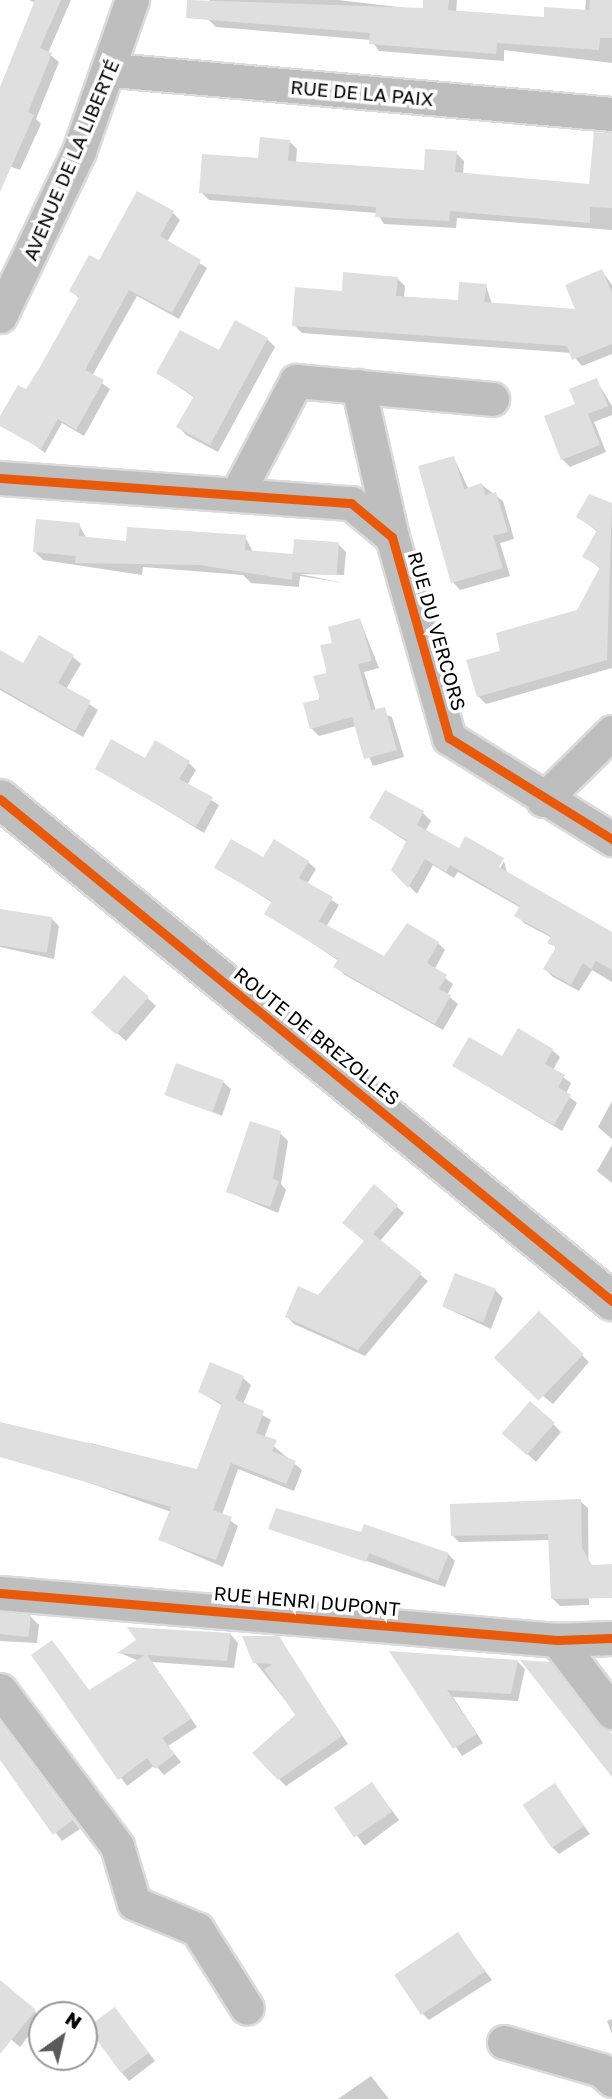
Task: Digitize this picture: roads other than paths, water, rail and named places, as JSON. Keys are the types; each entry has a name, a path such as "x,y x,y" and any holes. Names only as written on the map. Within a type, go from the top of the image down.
{"main road":[{"name":"ROUTE DE BREZOLLES","path":"0,799 612,1301"}],"street":[{"name":"AVENUE DE LA LIBERTÉ","path":"0,316 112,70 132,0"},
{"name":"RUE DE LA PAIX","path":"112,70 612,114"},
{"path":"237,494 296,381 492,398"},
{"name":"RUE DU VERCORS","path":"358,386 392,537 449,738 543,800 612,839"},
{"name":"RUE DU VERCORS","path":"0,478 351,503 392,537"},
{"path":"543,800 612,732"},
{"name":"RUE HENRI DUPONT","path":"0,1593 557,1640 612,1638"},
{"path":"557,1640 612,1712"},
{"path":"0,1690 117,1846 134,1903 197,1928 247,2008"},
{"path":"504,2042 601,2070 612,2081"}]}
